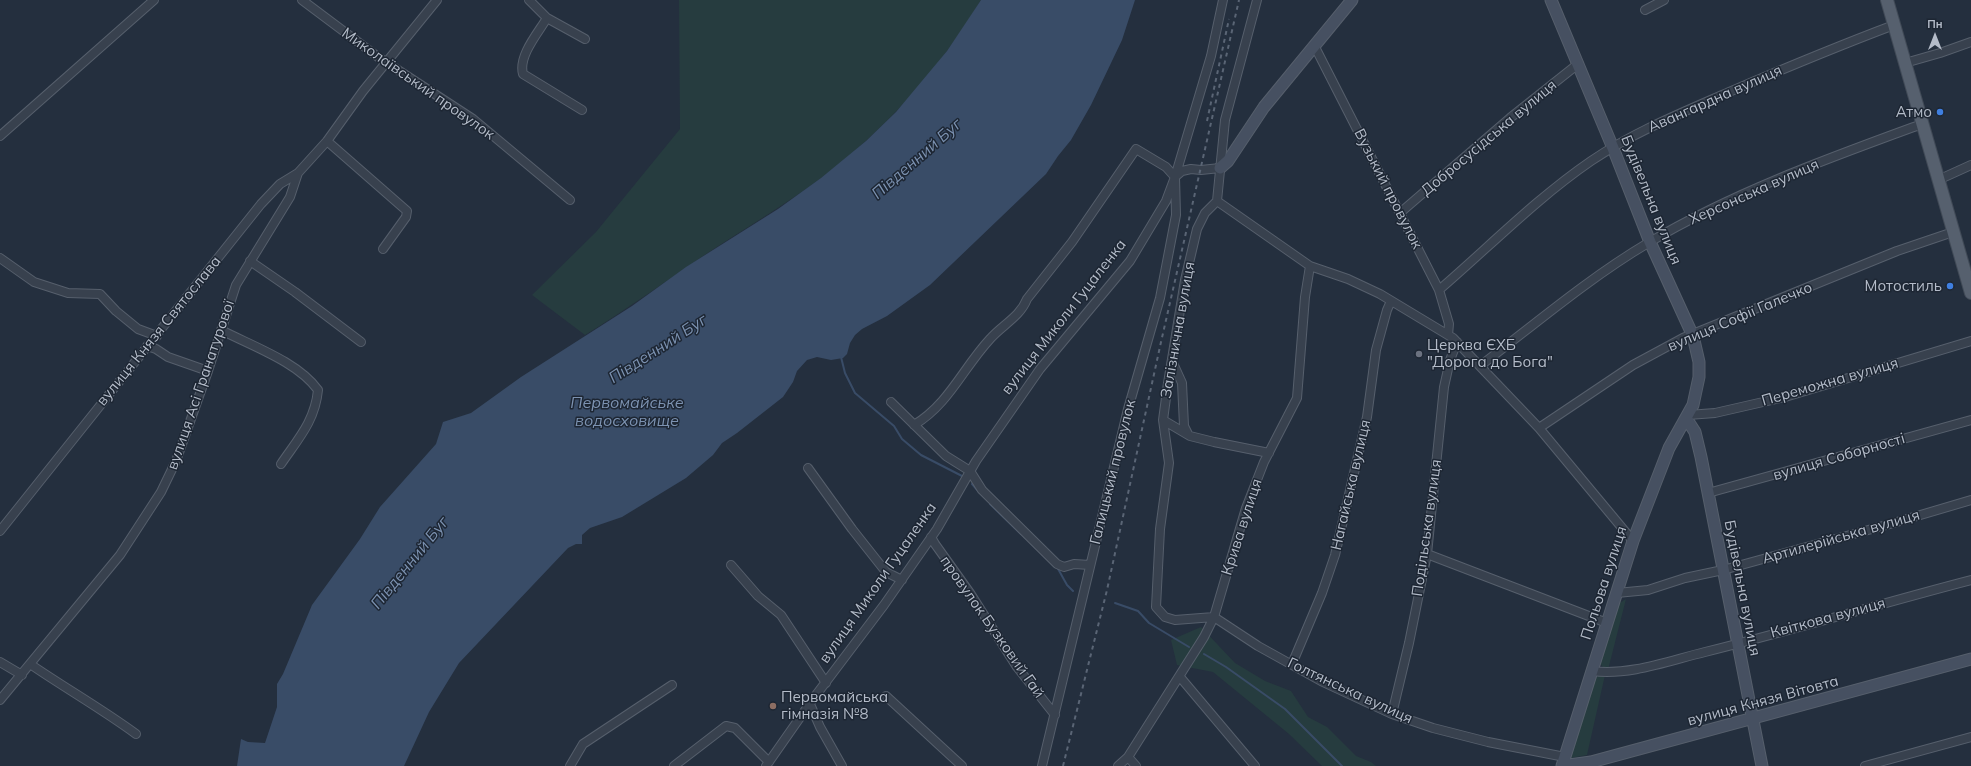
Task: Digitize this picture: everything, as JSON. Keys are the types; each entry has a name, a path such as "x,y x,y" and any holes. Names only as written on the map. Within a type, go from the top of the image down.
{"main road":[{"path":"1887,0 1953,232 1967,264 1971,293"}],"street":[{"path":"0,136 154,0"},
{"name":"Миколаївський провулок","path":"302,0 386,62 473,119 570,200"},
{"name":"вулиця Князя Святослава","path":"0,531 261,204 280,184 298,173 327,140 386,62 437,0"},
{"path":"529,0 547,18 585,39"},
{"path":"1175,177 1210,56 1223,0"},
{"path":"1257,0 1225,120 1218,201 1310,266 1348,279 1391,301 1457,342 1539,428 1633,541"},
{"path":"1175,177 1182,171 1191,169 1201,170 1220,168 1228,161 1264,107 1315,47 1352,0"},
{"name":"Будівельна вулиця","path":"1551,0 1613,148 1650,242 1693,336 1700,362 1700,377 1693,405 1687,417 1695,432 1737,644 1754,719 1762,766"},
{"path":"1646,10 1664,0"},
{"path":"547,18 525,56 521,66 523,74 582,110"},
{"name":"Авангардна вулиця","path":"1439,290 1544,198 1591,162 1613,148 1657,123 1832,48 1894,25"},
{"path":"1905,63 1971,42"},
{"name":"Вузький провулок","path":"1315,47 1401,212 1439,290 1449,324 1448,335"},
{"name":"Добросусідська вулиця","path":"1401,212 1510,118 1578,64"},
{"name":"Херсонська вулиця","path":"1480,366 1612,265 1650,242 1702,214 1780,178 1922,124"},
{"path":"327,140 407,211 406,217 383,249"},
{"path":"914,425 939,407 990,338 1023,309 1027,299 1072,242 1136,149 1166,167 1175,177"},
{"path":"1938,180 1971,165"},
{"name":"вулиця Асі Гранатурової","path":"0,700 120,555 161,492 176,461 208,372 236,285 290,197 298,173"},
{"name":"вулиця Миколи Гуцаленка","path":"768,764 932,537 970,471 1040,369 1130,261 1166,201 1175,177"},
{"name":"Галицький провулок","path":"1042,766 1128,408 1160,298 1176,215 1175,177"},
{"name":"Залізнична вулиця","path":"1214,617 1176,620 1165,617 1156,607 1160,529 1169,463 1163,420 1172,360 1185,280 1197,229 1205,214 1218,201"},
{"name":"вулиця Софії Галечко","path":"1539,428 1633,365 1683,338 1693,336 1897,251 1953,232"},
{"path":"0,258 34,282 68,294 100,294 116,311 138,329 157,336"},
{"path":"250,262 295,292 361,342"},
{"name":"Крива вулиця","path":"1118,766 1128,757 1156,710 1180,677 1214,617 1246,508 1269,453 1297,398 1305,297 1310,266"},
{"name":"Нагайська вулиця","path":"1292,664 1322,593 1335,555 1367,417 1376,350 1386,310 1391,301"},
{"path":"222,330 276,358 311,380 318,390 316,410 281,464"},
{"name":"Переможна вулиця","path":"1687,417 1785,397 1971,341"},
{"name":"Подільська вулиця","path":"1392,714 1409,644 1427,554 1444,387 1450,360 1457,342"},
{"path":"147,346 179,362 208,372"},
{"path":"1172,360 1182,383 1184,426 1188,435"},
{"path":"891,402 946,456 970,471 982,490 1057,564 1064,567 1074,564 1090,565"},
{"name":"Польова вулиця","path":"1563,763 1633,541 1669,448 1687,417"},
{"path":"1163,420 1188,435 1269,453"},
{"name":"вулиця Соборності","path":"1708,493 1971,420"},
{"path":"808,468 886,572 902,580"},
{"name":"Артилерійська вулиця","path":"1617,593 1648,590 1684,578 1723,570 1971,500"},
{"name":"провулок Бузковий Гай","path":"932,537 935,544 970,593 1017,667 1055,715"},
{"path":"1427,554 1607,622"},
{"path":"731,565 758,596 781,615 826,683"},
{"name":"Квіткова вулиця","path":"1592,671 1619,672 1737,644 1971,580"},
{"name":"Голтянська вулиця","path":"1214,617 1258,646 1321,680 1392,714 1433,728 1563,763"},
{"name":"вулиця Князя Вітовта","path":"1563,763 1591,762 1971,659"},
{"path":"0,662 22,675"},
{"path":"30,664 64,688 109,714 136,734"},
{"path":"1180,677 1255,766"},
{"path":"570,766 583,744 672,685"},
{"path":"886,696 962,766"},
{"path":"810,704 820,727 842,766"},
{"path":"674,766 726,726 735,728 768,764"},
{"path":"1865,766 1971,737"},
{"path":"1128,757 1136,766"}],"green space":[{"path":"679,0 981,0 965,26 929,74 888,119 844,160 792,199 706,254 585,335 532,295 596,232 680,129"},
{"path":"1626,599 1608,670 1605,670 1599,662 1618,604"},
{"path":"1201,627 1235,663 1265,681 1291,691 1308,717 1327,727 1356,756 1371,762 1376,766 1322,766 1289,734 1213,672 1177,665 1171,640"},
{"path":"1600,675 1605,675 1587,755 1571,758 1569,752 1595,678"}],"water":[{"name":"Первомайське водосховище","path":"981,0 1135,0 1122,40 1091,105 1071,140 1046,174 930,285 887,316 862,329 855,335 850,343 847,354 843,358 831,360 817,357 807,360 797,371 793,382 783,397 722,443 713,455 686,478 622,517 590,528 582,535 582,544 576,544 568,548 459,663 429,712 404,766 237,766 241,739 248,742 265,743 277,707 277,684 283,674 312,605 360,539 380,507 436,444 443,422 471,413 521,377 632,306 686,267 778,209 821,178 866,141 896,112 947,51"}],"waterway":[{"path":"841,357 845,373 855,393 894,426 902,439 921,455 962,476"},
{"path":"972,484 979,492"},
{"path":"990,504 1021,534"},
{"path":"1057,567 1067,585 1073,591"},
{"path":"1115,603 1138,611 1149,623 1189,647"},
{"path":"1204,654 1226,667 1285,709 1342,766"}],"railway":[{"path":"1063,766 1107,590 1161,342 1239,0"},
{"path":"1207,121 1229,19"}],"place":[{"name":"Атмо","path":"1940,112"},
{"name":"Мотостиль","path":"1950,286"},
{"name":"Церква ЄХБ \"Дорога до Бога\"","path":"1419,354"},
{"name":"Первомайська гімназія №8","path":"773,706"}],"water label":[{"name":"Південний Буг","path":"917,159"},
{"name":"Південний Буг","path":"658,349"},
{"name":"Південний Буг","path":"410,563"}]}
